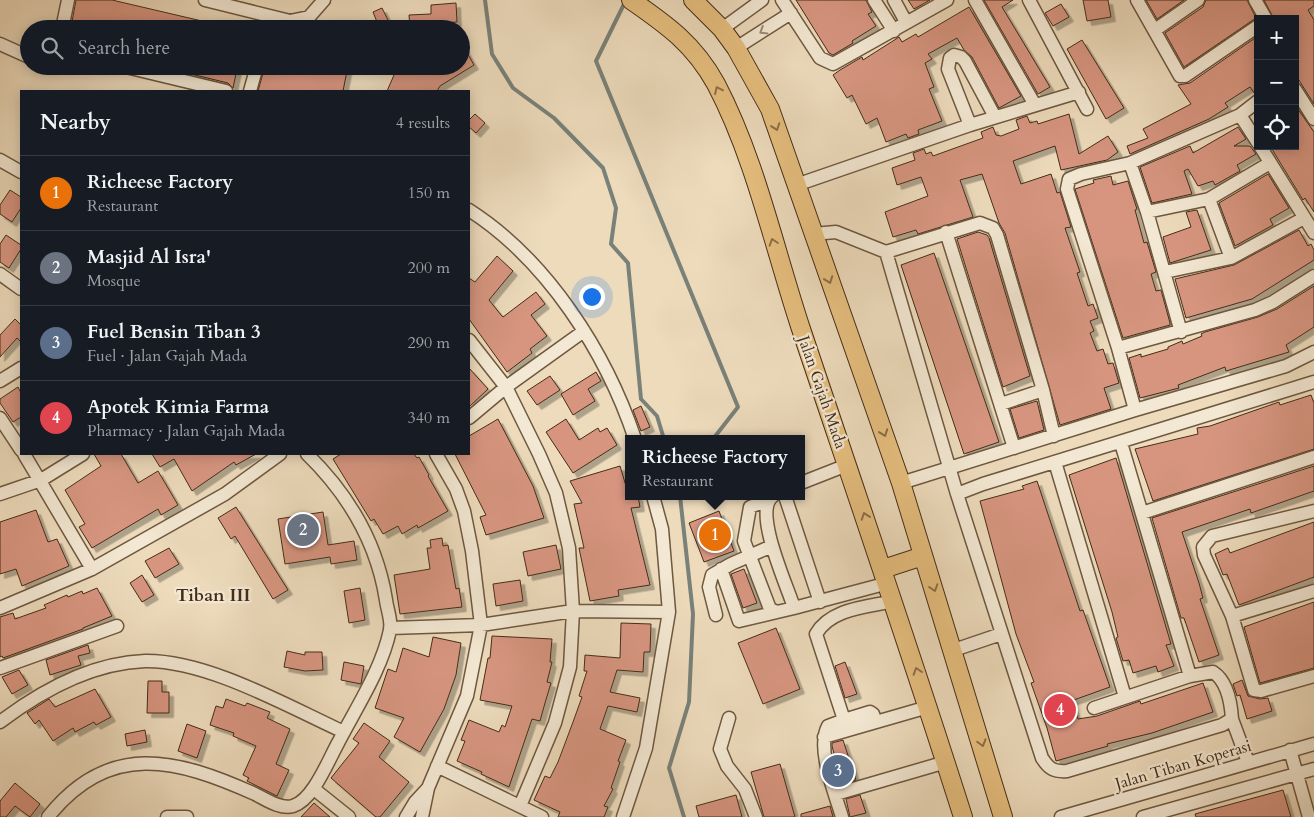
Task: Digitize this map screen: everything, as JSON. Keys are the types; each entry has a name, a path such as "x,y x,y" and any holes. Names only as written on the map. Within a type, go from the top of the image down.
{"highway":[{"path":"693,0 722,29 736,48 770,109 901,483 954,650 1003,817"},
{"name":"Jalan Gajah Mada","path":"634,3 667,24 693,50 715,83 730,116 745,154 847,465 886,576 963,817"},
{"path":"886,576 923,556"}],"street":[{"path":"64,20 68,0"},
{"path":"206,0 260,20"},
{"path":"302,20 316,11 324,0"},
{"path":"722,29 762,0"},
{"path":"782,0 820,58 830,64 834,64 947,0"},
{"path":"874,0 894,31"},
{"path":"894,0 906,22"},
{"path":"975,0 1035,105"},
{"path":"1030,0 1087,109"},
{"path":"1137,0 1155,30 1177,74 1183,77 1254,29"},
{"path":"1155,30 1198,0"},
{"path":"1255,0 1264,15"},
{"path":"736,48 791,13"},
{"path":"0,44 20,53"},
{"path":"970,125 948,69 950,58 954,55 961,57 965,61 995,117"},
{"path":"159,75 222,90"},
{"path":"250,90 254,75"},
{"path":"796,185 970,125 1079,92"},
{"path":"1299,96 1314,119"},
{"path":"1135,410 1118,348 1067,184 1069,179 1082,174 1130,162 1240,115 1254,104"},
{"path":"1240,115 1254,137"},
{"path":"1262,150 1314,233"},
{"path":"0,160 20,171"},
{"path":"1130,162 1147,212 1182,332"},
{"path":"1147,212 1209,199 1270,163"},
{"path":"1209,199 1231,258"},
{"path":"470,211 499,232 525,257 568,308 607,370 633,435"},
{"path":"1165,272 1231,258 1304,218"},
{"path":"813,234 836,232 886,252 980,223 993,228 998,235 1043,390 1054,436"},
{"path":"946,232 1014,448"},
{"path":"886,252 957,494 1042,758 1052,770 1076,768 1222,725 1232,719"},
{"path":"0,274 20,288"},
{"path":"1118,348 1182,332 1255,310 1272,302 1314,276"},
{"path":"470,417 506,387 584,331"},
{"path":"470,341 506,387 539,454 563,514 569,548 573,611 570,668 565,690 546,747 520,806"},
{"path":"901,483 1135,410 1286,366 1314,352"},
{"path":"0,381 20,369"},
{"path":"957,494 1055,462 1121,444 1313,385"},
{"path":"1001,404 1043,390"},
{"path":"0,418 20,448"},
{"path":"1121,444 1190,676"},
{"path":"25,455 92,569"},
{"path":"0,494 41,480 80,455"},
{"path":"0,608 92,569 225,494 279,455"},
{"path":"48,817 66,796 87,780 115,766 148,763 211,774 284,807 298,804 314,789 370,681 390,628 382,577 375,550 343,496 325,472 308,455"},
{"path":"422,817 428,788 467,696 481,625 472,551 464,511 456,489 437,455"},
{"path":"1142,513 1314,457"},
{"path":"1055,462 1124,697"},
{"path":"805,481 847,465"},
{"path":"623,817 646,748 669,612 662,529 654,500"},
{"path":"767,500 750,507 744,541 766,603 770,609 777,612"},
{"path":"771,500 766,508 766,517 772,546 794,608"},
{"path":"786,500 820,602"},
{"path":"1314,511 1212,536 1204,547 1204,555 1232,616 1254,690 1261,691 1314,676"},
{"path":"716,615 709,581 712,575 772,546"},
{"path":"721,569 739,621 835,598 886,576"},
{"path":"1232,616 1314,591"},
{"path":"835,598 842,610 838,615"},
{"path":"844,720 816,634 827,619 894,601"},
{"path":"390,628 481,625 573,611 669,612"},
{"path":"0,668 117,626"},
{"path":"954,650 1001,634"},
{"path":"0,722 32,698 59,684 92,671 144,662 191,668 235,682 344,732"},
{"path":"1094,708 1190,676 1213,672 1222,680 1232,719 1248,762"},
{"path":"824,737 928,707"},
{"path":"842,817 827,763 824,737 828,726 870,712 873,714 876,722"},
{"path":"729,718 720,749 727,766 745,789 756,817"},
{"name":"Jalan Tiban Koperasi","path":"1061,817 1314,744"},
{"path":"1290,750 1308,817"},
{"path":"836,794 946,762"},
{"path":"437,766 542,817"},
{"path":"1143,817 1189,811 1314,769"},
{"path":"406,817 415,802 428,788"},
{"path":"314,789 349,817"},
{"path":"167,817 187,817"}],"building":[{"path":"76,0 112,0 198,20 72,20"},
{"path":"796,0 866,0 872,12 868,14 876,26 833,55 829,53"},
{"path":"908,0 930,0 914,9"},
{"path":"984,0 1013,0 1002,7 1050,87 1038,94"},
{"path":"1083,0 1108,0 1111,17 1087,21"},
{"path":"1146,0 1184,0 1157,19"},
{"path":"1206,0 1247,0 1254,15 1254,19 1184,67 1165,33 1203,7"},
{"path":"1264,0 1314,0 1314,6 1308,10 1314,20 1314,104 1299,80 1299,15 1272,15"},
{"path":"456,3 457,20 409,20 409,15 431,14 431,5"},
{"path":"1061,4 1069,17 1053,26 1045,13"},
{"path":"969,7 1021,96 999,108 972,57 964,50 957,38 928,54 932,59 925,63 934,87 929,89 942,121 918,130 919,134 908,138 906,134 886,142 877,118 866,124 852,95 847,98 833,75 862,57 863,60 899,37 902,42 916,34 918,37"},
{"path":"382,8 388,20 376,20 373,12"},
{"path":"1254,39 1254,93 1250,87 1225,103 1228,107 1209,119 1130,154 1127,146 1148,138 1143,129 1191,104 1178,85 1190,83"},
{"path":"1082,40 1124,108 1106,119 1067,49"},
{"path":"470,58 474,65 470,67"},
{"path":"195,75 236,75 233,88 228,83"},
{"path":"262,75 346,75 343,90 258,90"},
{"path":"394,75 458,75 440,86 438,90 387,90"},
{"path":"1299,111 1314,132 1314,212 1305,198 1303,200 1272,150 1299,150"},
{"path":"475,114 485,123 476,133 470,128 470,119"},
{"path":"1069,114 1079,154 1108,136 1118,152 1107,160 1061,170 1055,146 1013,161 1021,184 1051,174 1057,193 1060,192 1071,227 1065,228 1080,272 1077,273 1088,306 1093,304 1098,318 1090,321 1094,331 1090,333 1097,351 1103,349 1108,364 1113,363 1119,383 1104,388 1111,409 1060,425 1005,233 999,223 982,174 960,180 973,217 918,234 916,230 893,237 885,212 928,196 921,177 897,185 892,168 915,160 913,153 924,149 926,154 931,152 933,156 983,138 981,132 993,127 996,135 1001,136 1019,129 1016,120 1027,116 1030,123 1037,121 1038,124"},
{"path":"1238,127 1246,139 1234,146 1250,146 1256,154 1237,165 1240,171 1215,185 1213,181 1198,186 1188,169 1184,171 1192,194 1152,203 1140,167 1190,146 1193,153"},
{"path":"1268,174 1289,208 1270,219 1273,225 1235,246 1219,203"},
{"path":"1111,176 1113,185 1128,181 1137,209 1135,210 1144,243 1147,242 1156,272 1151,274 1156,291 1161,290 1170,323 1170,325 1123,338 1075,189 1094,183 1093,180"},
{"path":"10,190 20,196 20,210 12,222 0,214 0,205"},
{"path":"1197,210 1211,250 1170,263 1163,237 1191,227 1186,212"},
{"path":"1299,230 1308,246 1311,244 1314,250 1314,260 1252,299 1186,318 1175,279 1234,265"},
{"path":"978,232 987,235 989,238 1030,376 1003,387 957,239"},
{"path":"6,235 20,244 20,251 9,268 0,262 0,244"},
{"path":"934,253 999,442 964,454 901,265"},
{"path":"497,256 513,271 489,300 503,317 536,292 545,304 531,315 547,336 530,349 532,353 507,372 470,320 470,279 475,282"},
{"path":"1314,286 1314,327 1286,345 1289,352 1226,371 1225,367 1178,385 1179,388 1140,398 1129,358 1141,354 1141,357 1168,349 1168,347 1182,341 1183,344 1202,336 1201,334 1205,332 1258,317 1277,309"},
{"path":"15,319 20,324 20,341 17,338 0,357 0,335"},
{"path":"470,369 488,389 470,406"},
{"path":"596,372 601,381 588,389 595,401 573,415 561,394"},
{"path":"550,376 560,390 537,405 527,391"},
{"path":"18,387 20,391 20,418 13,422 0,403 0,399"},
{"path":"1311,395 1314,403 1314,449 1153,501 1135,449 1198,434 1197,428 1210,426 1279,402 1280,405"},
{"path":"1037,401 1044,430 1019,438 1010,409"},
{"path":"641,406 650,427 641,431 633,410"},
{"path":"498,419 533,486 544,518 486,535 480,517 486,515 456,455 470,455 470,435"},
{"path":"566,419 579,440 598,428 600,432 607,428 617,445 573,473 546,432"},
{"path":"95,455 122,455 138,483 158,471 178,505 161,515 158,509 92,548 79,527 85,524 65,490 101,466"},
{"path":"153,455 254,455 236,465 234,462 192,491 174,459 160,467"},
{"path":"339,455 415,455 417,458 419,457 448,511 418,528 417,525 402,534 398,526 383,534 374,519 371,521 333,459"},
{"path":"1116,458 1171,644 1166,645 1174,666 1158,672 1156,666 1133,673 1129,660 1123,661 1116,638 1118,637 1112,612 1069,475"},
{"path":"620,466 625,483 625,500 639,500 640,507 631,508 650,585 618,590 619,596 590,601 579,548 584,548 574,504 582,503 570,481"},
{"path":"1314,466 1314,491 1251,513 1250,509 1182,532 1199,583 1203,598 1200,599 1219,655 1199,662 1184,618 1181,618 1152,518"},
{"path":"1037,481 1080,611 1083,610 1110,687 1071,701 1078,719 1097,716 1140,701 1141,704 1203,683 1213,712 1152,733 1107,744 1108,746 1056,761 1047,728 1031,683 1034,682 1016,634 980,501 1024,489 1022,486"},
{"path":"236,507 288,590 273,599 235,536 231,539 218,518"},
{"path":"36,510 48,542 57,539 69,566 22,586 16,569 0,574 0,522"},
{"path":"719,511 734,551 704,562 689,523"},
{"path":"323,512 328,545 354,541 357,560 331,564 330,557 285,564 278,519"},
{"path":"1314,522 1314,577 1239,605 1227,574 1223,575 1215,554 1228,548 1230,553"},
{"path":"442,538 443,546 448,545 456,589 459,588 462,607 400,614 394,575 430,569 427,548 431,548 430,540"},
{"path":"556,545 561,569 528,576 523,552"},
{"path":"169,548 179,564 155,578 145,561"},
{"path":"744,569 757,603 743,608 731,574"},
{"path":"142,575 154,595 142,602 130,583"},
{"path":"520,580 523,601 496,606 493,584"},
{"path":"97,588 112,616 83,629 3,658 2,656 0,657 0,617 13,613 15,619 46,608 44,605 67,595 68,597 82,591 83,594"},
{"path":"360,588 365,620 349,623 344,591"},
{"path":"1314,602 1314,668 1260,683 1244,627"},
{"path":"621,623 651,624 650,652 644,652 643,672 617,670 610,692 640,698 637,712 608,706 600,729 626,740 618,761 620,762 611,788 613,789 604,806 608,807 604,817 558,817 560,812 534,800 545,776 550,778 558,762 582,697 579,696 587,671 584,671 585,655 620,658"},
{"path":"776,628 800,689 763,704 738,643"},
{"path":"492,636 552,639 550,662 552,662 547,682 551,683 540,721 532,719 509,787 457,761 465,741 461,740 469,720 499,732 502,725 505,727 512,706 480,700 488,658 490,658"},
{"path":"433,637 461,643 456,675 444,709 420,752 394,737 404,718 375,708 388,669 396,672 403,648 429,657"},
{"path":"88,645 90,653 78,656 81,665 50,675 46,660"},
{"path":"287,651 305,655 305,652 322,652 323,670 305,671 284,667"},
{"path":"344,662 364,666 361,684 341,680"},
{"path":"845,662 857,694 845,698 835,666"},
{"path":"19,670 28,685 12,694 2,677"},
{"path":"1242,680 1248,696 1260,699 1268,698 1272,711 1247,719 1240,695 1237,696 1233,684"},
{"path":"148,681 162,681 162,692 169,692 169,713 147,713"},
{"path":"95,689 111,717 96,725 94,722 75,732 73,728 53,741 39,720 35,724 27,713 49,699 55,707"},
{"path":"226,699 245,706 247,703 270,712 267,718 290,729 276,764 289,770 277,796 247,781 249,778 243,775 256,746 233,736 234,733 210,725 216,706 223,708"},
{"path":"364,723 390,741 379,757 409,782 380,817 376,817 331,778 359,743 353,739"},
{"path":"187,724 206,731 197,758 178,751"},
{"path":"145,730 147,742 127,746 125,734"},
{"path":"843,740 856,780 842,784 832,743"},
{"path":"780,764 795,817 764,817 751,772"},
{"path":"15,783 40,804 30,817 15,806 6,817 0,817 0,801"},
{"path":"1283,790 1291,817 1196,817 1195,814"},
{"path":"736,795 742,817 699,817 696,806"},
{"path":"860,795 866,813 850,817 846,799"},
{"path":"314,803 330,817 301,817"},
{"path":"830,806 833,817 801,817 801,814"}],"waterway":[{"path":"485,0 492,54 513,88 554,118 603,168 616,208 611,244 628,263 641,399 657,416 663,435"},
{"path":"626,0 596,61 738,407 716,435"},
{"path":"680,500 693,614 689,702 669,768 684,817"}],"place":[{"name":"Masjid Al Isra'","path":"303,530"},
{"name":"Richeese Factory","path":"715,535"},
{"name":"Apotek Kimia Farma","path":"1060,710"},
{"name":"Fuel Bensin Tiban 3","path":"838,771"}],"district":[{"name":"Tiban III","path":"213,595"}]}
